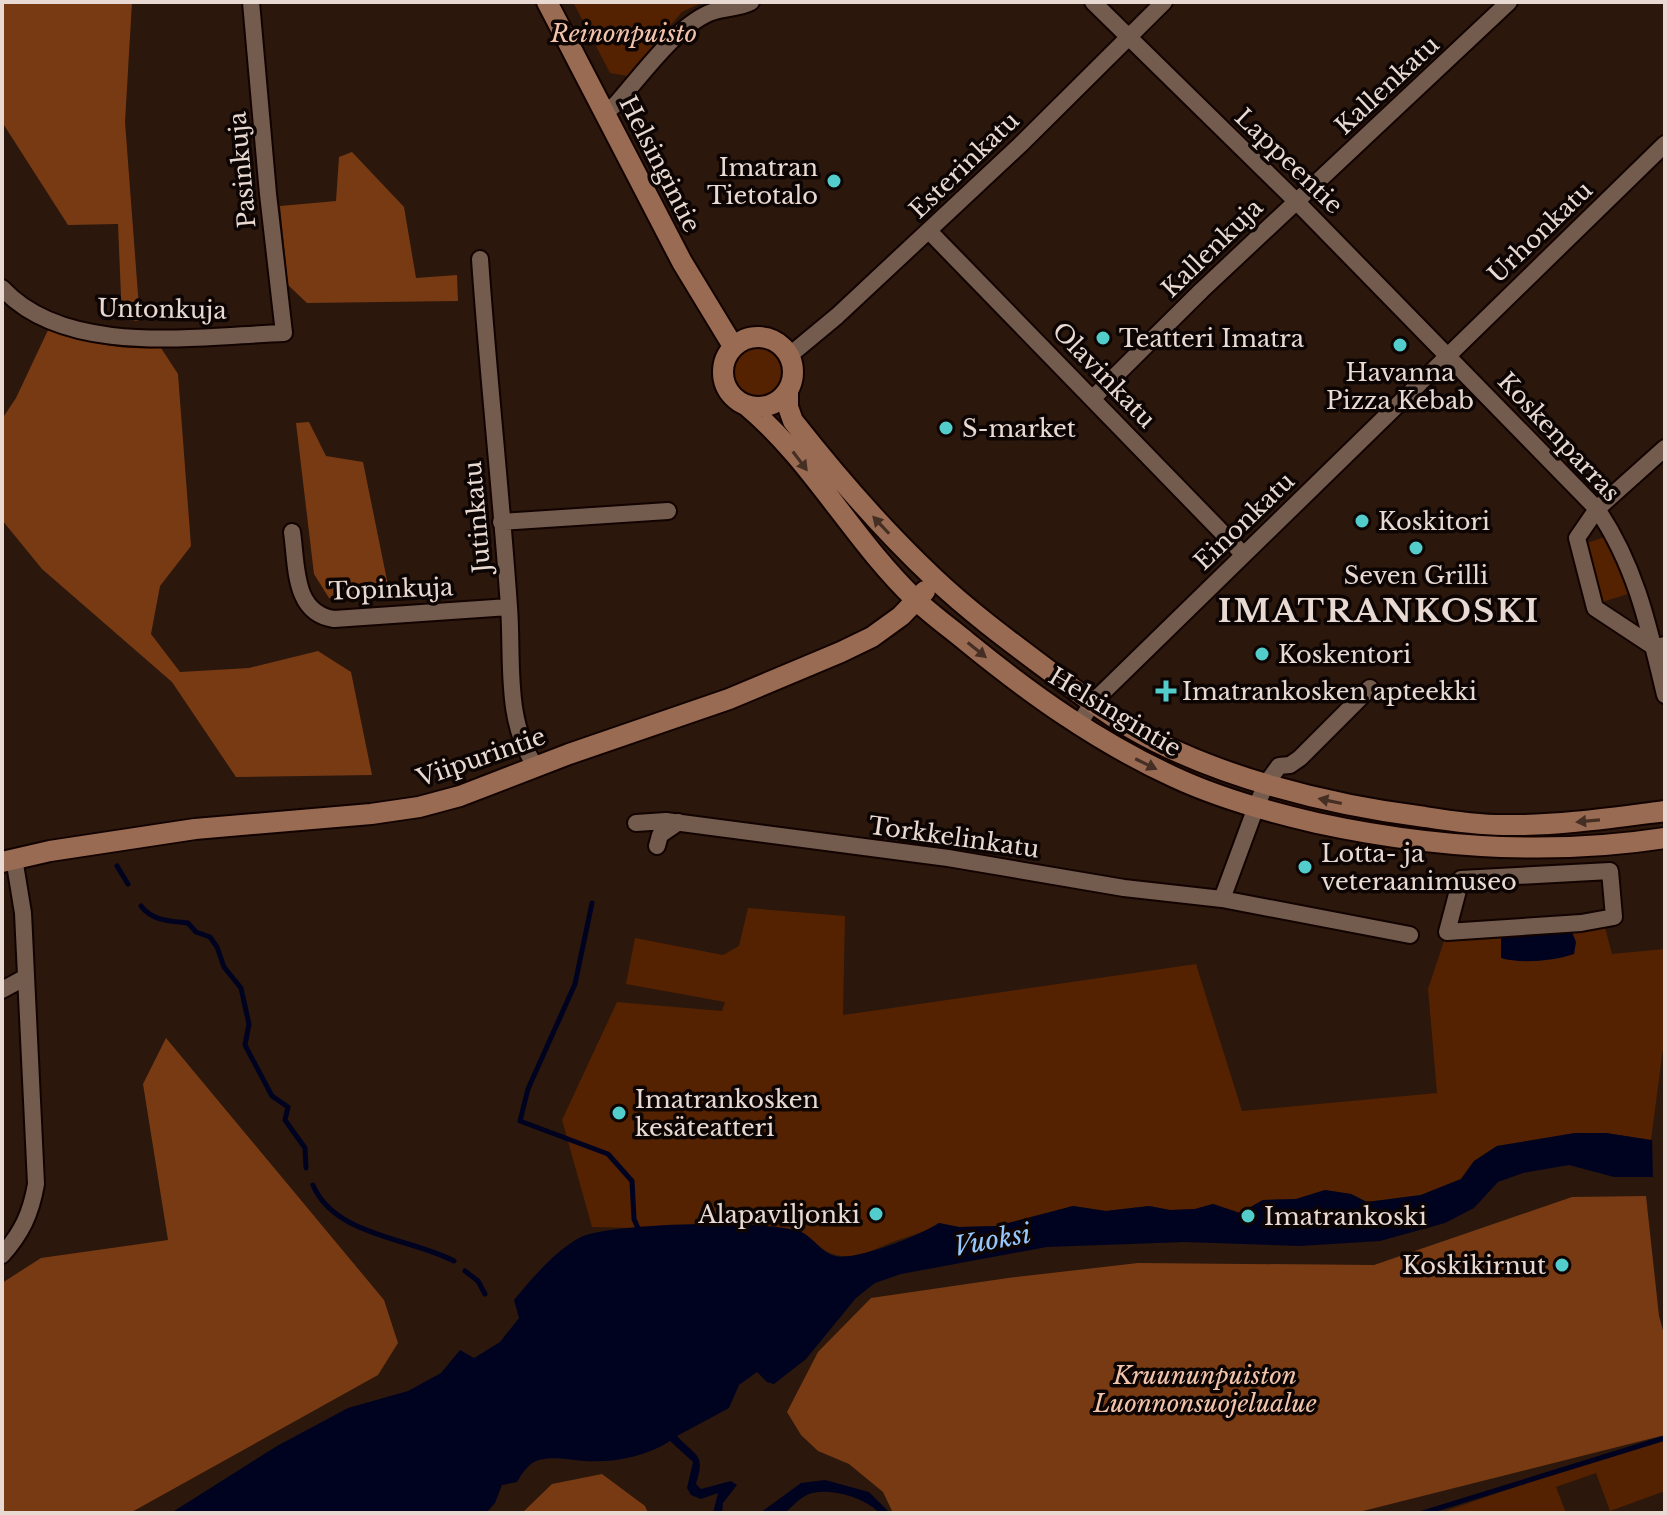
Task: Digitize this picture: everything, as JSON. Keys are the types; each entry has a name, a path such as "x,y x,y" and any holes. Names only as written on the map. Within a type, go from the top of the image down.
{"main road":[{"name":"Helsingintie","path":"547,2 682,262 733,346"},
{"path":"764,336 779,343 790,355 793,377 788,391 774,404 746,405 737,400 725,384 723,364 733,346 747,338 764,336"},
{"name":"Helsingintie","path":"788,391 788,407 793,421 879,524 936,580 996,631 1092,703 1134,730 1208,763 1266,784 1301,795 1393,813 1500,825 1591,821 1665,811"},
{"name":"Helsingintie","path":"746,405 778,434 861,542 917,600 1078,726 1175,778 1256,807 1349,830 1464,846 1501,849 1590,847 1665,838"},
{"name":"Viipurintie","path":"8,860 195,829 371,814 419,807 460,796 729,699 841,652 872,637 936,580"}],"street":[{"name":"Pasinkuja","path":"251,2 284,333"},
{"path":"605,113 682,32 712,12 751,2"},
{"name":"Lappeentie","path":"1093,2 1450,355"},
{"name":"Esterinkatu","path":"790,355 929,231 1164,2"},
{"name":"Kallenkatu","path":"1297,202 1509,2"},
{"name":"Urhonkatu","path":"1450,355 1665,144"},
{"name":"Kallenkuja","path":"1093,398 1297,202"},
{"name":"Olavinkatu","path":"929,231 1243,554"},
{"name":"Jutinkatu","path":"480,259 509,607 512,698 521,741 536,767"},
{"name":"Untonkuja","path":"2,288 31,311 62,325 105,336 284,333"},
{"name":"Koskenparras","path":"1450,355 1597,509 1617,538 1659,646 1665,695"},
{"name":"Einonkatu","path":"1078,726 1092,703 1450,355"},
{"path":"1659,646 1595,608 1577,538 1597,509 1665,448"},
{"path":"501,522 668,511"},
{"name":"Topinkuja","path":"292,532 302,596 310,610 319,617 334,619 509,607"},
{"path":"1222,899 1266,784 1279,766 1290,765 1300,758 1370,688"},
{"path":"657,846 660,835 679,822"},
{"name":"Torkkelinkatu","path":"636,823 679,822 948,858 1124,888 1222,899 1410,935"},
{"path":"2,1255 17,1239 31,1214 36,1184 21,887 8,860"},
{"path":"1610,871 1614,917 1581,923 1447,932 1461,879 1610,871"},
{"path":"2,990 26,977"}],"green space":[{"path":"2,2 132,2 125,122 140,321 122,320 118,224 68,225 2,122"},
{"name":"Reinonpuisto","path":"573,2 703,2 682,12 627,76 610,73"},
{"path":"352,152 404,207 416,278 457,275 458,301 307,303 288,285 280,206 336,201 339,157"},
{"path":"49,328 104,345 161,348 178,374 191,546 160,586 151,634 180,672 249,668 318,651 351,672 372,775 236,777 172,682 42,569 2,520 2,419 16,398"},
{"path":"757,348 774,355 781,372 774,389 757,396 740,389 733,372 740,355"},
{"path":"309,422 326,456 363,462 390,595 329,598 314,574 296,423"},
{"path":"1608,536 1624,572 1628,594 1599,603 1584,544"},
{"path":"748,908 845,916 843,1015 1196,964 1242,1111 1437,1093 1428,989 1447,932 1603,920 1612,954 1664,949 1665,1034 1651,1140 1606,1133 1575,1133 1497,1146 1474,1161 1461,1179 1421,1195 1367,1202 1351,1194 1325,1190 1296,1199 1263,1200 1240,1213 1213,1204 1195,1209 1170,1210 1149,1206 1106,1211 1073,1206 997,1226 959,1227 939,1223 869,1252 850,1256 821,1248 639,1228 592,1227 562,1120 617,1002 722,1011 725,1002 626,984 635,938 723,955 739,946"},
{"path":"166,1038 384,1300 398,1343 378,1375 130,1513 2,1513 2,1283 41,1258 168,1240 143,1084"},
{"name":"Kruununpuiston Luonnonsuojelualue","path":"1646,1196 1659,1316 1665,1338 1665,1435 1355,1513 893,1513 883,1492 849,1464 818,1451 801,1435 787,1412 818,1352 871,1298 1138,1263 1374,1265 1572,1197"},
{"path":"1665,1440 1665,1491 1610,1511 1596,1473 1556,1487 1566,1513 1440,1513 1556,1473"},
{"path":"602,1474 645,1506 648,1513 522,1513 552,1484"}],"water":[{"path":"1572,932 1576,942 1574,954 1538,961 1501,958 1501,938 1511,934"},
{"name":"Vuoksi","path":"1575,1133 1606,1133 1651,1140 1665,1138 1665,1177 1614,1177 1569,1165 1523,1173 1498,1182 1474,1208 1445,1223 1380,1241 1299,1246 1185,1242 1047,1247 901,1274 875,1283 856,1298 806,1359 774,1384 767,1382 757,1372 739,1385 729,1408 677,1436 697,1456 700,1466 696,1484 701,1489 731,1481 737,1485 723,1503 722,1513 713,1513 718,1493 701,1499 691,1495 687,1488 693,1462 670,1441 640,1455 617,1460 550,1458 535,1461 517,1482 502,1485 495,1503 486,1513 171,1513 277,1446 348,1408 408,1391 441,1373 460,1350 474,1358 500,1342 519,1318 514,1300 528,1283 563,1249 581,1237 598,1232 690,1224 757,1225 801,1232 830,1254 845,1257 888,1246 939,1223 959,1227 997,1226 1073,1206 1106,1211 1149,1206 1170,1210 1195,1209 1213,1204 1240,1213 1263,1200 1296,1199 1325,1190 1351,1194 1367,1202 1421,1195 1461,1179 1474,1161 1497,1146"},
{"path":"825,1480 869,1492 890,1513 879,1513 864,1502 844,1494 822,1492 805,1496 784,1513 760,1513 801,1483"}],"pier":[{"path":"1665,1134 1665,1181 1653,1181 1652,1136"}],"waterway":[{"path":"117,866 128,884"},
{"path":"592,903 575,984 528,1089 520,1121 608,1154 632,1181 634,1219 640,1233"},
{"path":"141,906 156,917 188,923 196,932 210,937 217,947 224,967 241,988 249,1024 245,1045 272,1096 288,1107 285,1120 305,1148 306,1168"},
{"path":"313,1185 323,1202 356,1225 454,1261"},
{"path":"465,1271 478,1281 485,1294"},
{"path":"1423,1513 1665,1438"}],"place":[{"name":"Imatran Tietotalo","path":"834,181"},
{"name":"Teatteri Imatra","path":"1103,338"},
{"name":"Havanna Pizza Kebab","path":"1400,345"},
{"name":"S-market","path":"946,428"},
{"name":"Koskitori","path":"1362,521"},
{"name":"Seven Grilli","path":"1416,548"},
{"name":"Koskentori","path":"1262,654"},
{"name":"Imatrankosken apteekki","path":"1166,691"},
{"name":"Lotta- ja veteraanimuseo","path":"1305,867"},
{"name":"Imatrankosken kesäteatteri","path":"619,1113"},
{"name":"Alapaviljonki","path":"876,1214"},
{"name":"Imatrankoski","path":"1248,1216"},
{"name":"Koskikirnut","path":"1562,1265"}],"district":[{"name":"IMATRANKOSKI","path":"1379,611"}]}
